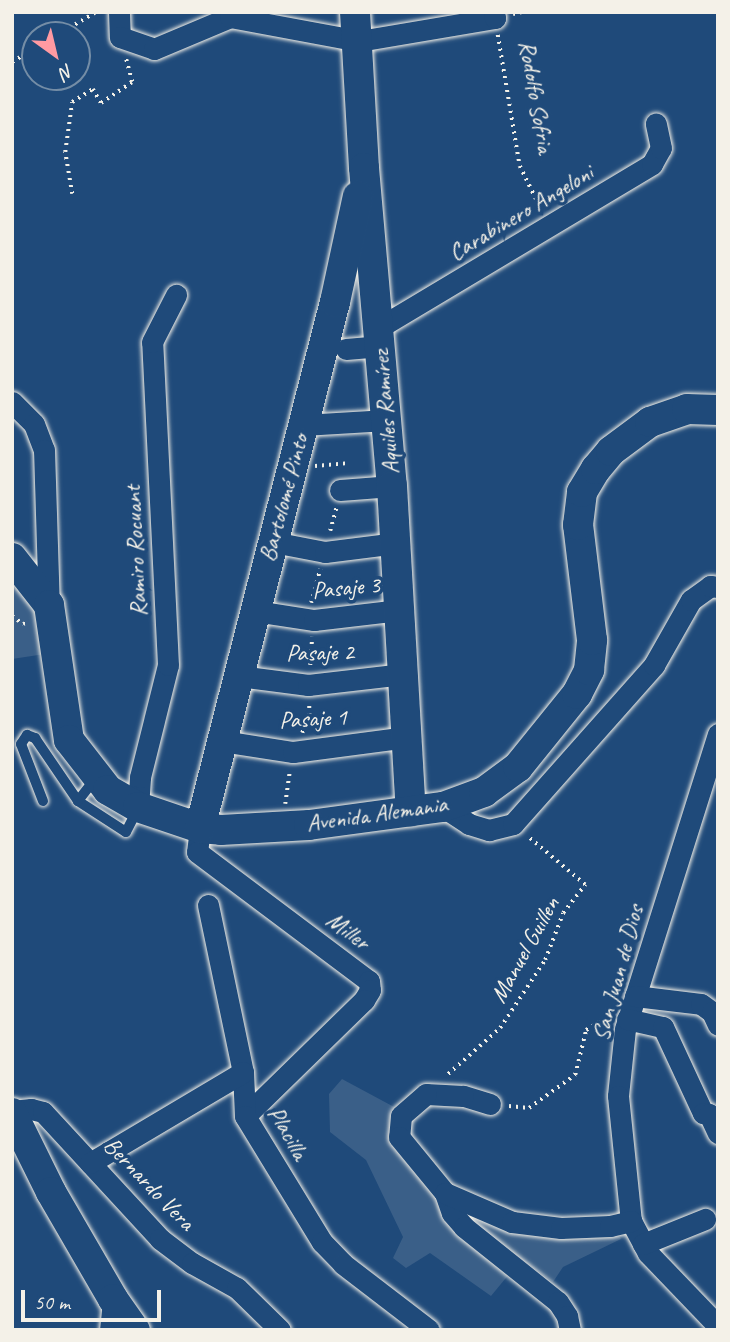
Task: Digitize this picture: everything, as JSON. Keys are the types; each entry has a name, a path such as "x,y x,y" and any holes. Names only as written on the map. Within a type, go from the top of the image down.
{"street":[{"path":"119,12 120,37 154,49 230,17 357,26 494,15"},
{"name":"Aquiles Ramírez","path":"357,26 364,168 396,543 411,811"},
{"name":"Carabinero Angeloni","path":"380,337 549,227 652,164 661,148 656,124"},
{"name":"Bartolomé Pinto","path":"200,828 335,302 364,168"},
{"name":"Ramiro Rocuant","path":"138,807 140,777 168,664 152,342 176,295"},
{"path":"346,349 380,337"},
{"path":"12,402 34,424 44,450 49,605"},
{"name":"Avenida Alemania","path":"12,558 49,605 69,740 108,790 138,807 200,828 221,830 281,827 443,807 484,792 518,767 577,694 589,670 592,640 578,525 582,492 596,469 611,451 650,422 687,409 718,410"},
{"path":"303,425 387,420"},
{"path":"340,490 392,486"},
{"path":"273,542 325,552 396,543"},
{"path":"443,807 470,824 489,830 513,824 654,666 691,600 710,586 718,587"},
{"name":"Pasaje 3","path":"255,611 314,620 399,610"},
{"name":"Pasaje 2","path":"239,676 308,685 403,674"},
{"name":"San Juan de Dios","path":"718,734 626,1024 618,1096 631,1221 648,1254 718,1326"},
{"name":"Pasaje 1","path":"222,741 293,752 407,737"},
{"name":"Miller","path":"200,828 197,852 369,981 370,990 364,1000 245,1116"},
{"name":"Placilla","path":"208,905 243,1072 245,1116 323,1242 343,1264 429,1330"},
{"path":"635,996 701,1004 712,1012 718,1025"},
{"path":"626,1024 663,1027 703,1113 709,1114 718,1133"},
{"path":"90,1163 243,1072"},
{"path":"490,1104 463,1096 426,1094 401,1116 399,1137 445,1193 452,1213 464,1227 558,1302 567,1316 570,1330"},
{"name":"Bernardo Vera","path":"12,1112 31,1109 43,1112 160,1239 192,1263 237,1288 280,1330"},
{"path":"12,1112 51,1192 113,1299 135,1330"},
{"path":"445,1193 512,1222 561,1228 631,1221"},
{"path":"643,1244 705,1219"},
{"path":"110,1330 113,1299"}],"lane":[{"path":"43,801 20,744 27,734 34,738 78,801 126,832 138,807"},
{"path":"78,801 96,777"}],"path":[{"path":"81,21 96,12"},
{"name":"Rodolfo Sofria","path":"494,15 520,166 549,227"},
{"path":"72,194 65,152 72,102 93,89 102,103 132,82 120,37"},
{"path":"318,467 348,463"},
{"path":"281,827 293,752 309,715 308,685 314,620 310,607 340,490"},
{"path":"12,616 23,624"},
{"name":"Manuel Guillen","path":"426,1094 500,1028 545,960 563,913 585,885 513,824"},
{"path":"490,1104 529,1108 575,1075 586,1030 598,1022 626,1024"}],"shaded area":[{"path":"12,575 41,617 45,654 12,659"},
{"path":"342,1079 396,1108 392,1138 510,1273 491,1296 430,1253 406,1268 393,1258 403,1237 366,1160 330,1132 329,1094"},
{"path":"458,1202 615,1230 621,1239 563,1267 553,1282 464,1217"}]}
